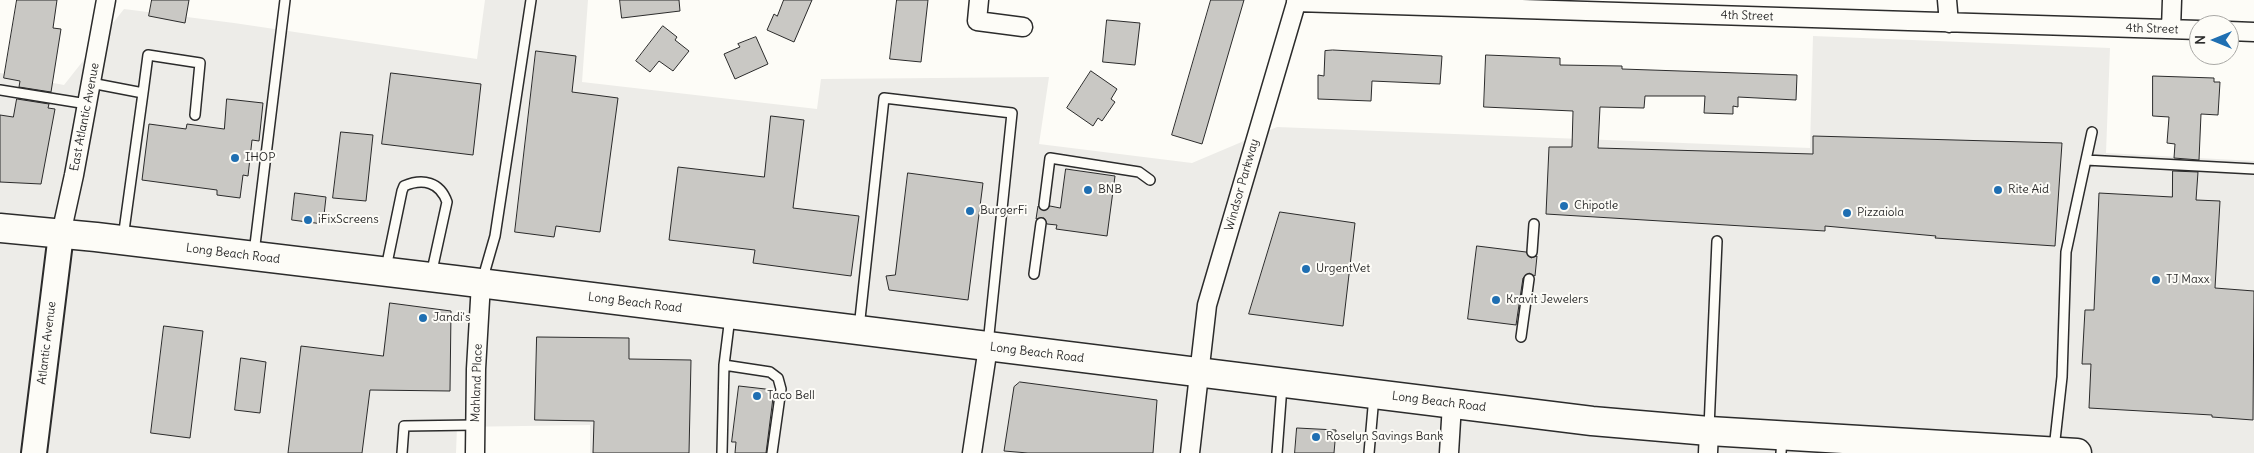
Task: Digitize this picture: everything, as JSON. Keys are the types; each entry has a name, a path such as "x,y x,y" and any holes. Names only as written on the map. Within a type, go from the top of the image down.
{"main road":[{"name":"Long Beach Road","path":"0,228 122,240 481,283 1374,394 1592,422 1708,442 2061,453"},
{"name":"Atlantic Avenue","path":"34,453 61,234"}],"street":[{"name":"East Atlantic Avenue","path":"61,234 106,0"},
{"path":"979,0 977,21 1023,27"},
{"path":"1947,0 1949,22"},
{"path":"2171,29 2172,0"},
{"name":"4th Street","path":"1296,1 2189,30"},
{"name":"Windsor Parkway","path":"1190,453 1207,304 1296,1"},
{"path":"2239,31 2254,32"},
{"name":"Mahland Place","path":"475,453 481,283"},
{"path":"972,453 988,347"},
{"path":"1449,453 1452,404"}],"lane":[{"path":"254,256 285,0"},
{"path":"481,283 495,236 531,0"},
{"path":"122,240 148,55 200,63 195,115"},
{"path":"91,83 143,93"},
{"path":"0,90 87,104"},
{"path":"859,330 884,98 1012,113 988,347"},
{"path":"2061,453 2066,252 2092,132"},
{"path":"1044,205 1050,158 1139,172 1150,180"},
{"path":"2086,160 2254,169"},
{"path":"385,272 404,186 422,182 438,187 444,193 447,202 430,277"},
{"path":"1034,274 1041,223"},
{"path":"1532,252 1534,224"},
{"path":"1708,442 1718,241"},
{"path":"1521,337 1529,279"},
{"path":"722,453 724,365 730,314"},
{"path":"724,365 770,372 778,378 780,390 772,453"},
{"path":"1278,453 1283,383"},
{"path":"1369,453 1374,394"},
{"path":"402,453 404,426 475,425"}],"shaded area":[{"path":"485,0 588,0 582,82 817,109 821,79 1049,77 1039,144 1192,163 1277,127 1810,148 1813,36 2110,48 2106,153 2254,161 2254,453 590,453 590,425 457,427 456,453 0,453 0,73 64,85 124,9 234,23 477,59"}],"building":[{"path":"17,0 57,0 53,28 61,29 51,92 19,87 20,81 4,78"},
{"path":"152,0 189,0 185,23 149,16"},
{"path":"620,0 679,0 680,11 622,18"},
{"path":"784,0 812,0 794,42 767,30 774,14 777,16"},
{"path":"897,0 928,0 921,62 890,59"},
{"path":"1211,0 1244,0 1202,144 1172,135"},
{"path":"1107,20 1140,23 1135,65 1103,62"},
{"path":"663,26 677,37 675,40 689,51 673,71 659,61 650,72 636,61"},
{"path":"756,37 768,64 735,79 724,54 740,47 738,44"},
{"path":"536,51 576,56 572,92 618,98 600,232 556,226 554,237 515,232"},
{"path":"1325,51 1442,56 1440,84 1372,81 1371,101 1318,99 1318,75 1324,76"},
{"path":"1486,55 1560,58 1560,65 1622,66 1622,69 1797,75 1796,100 1738,97 1738,107 1733,106 1733,114 1704,113 1705,96 1645,96 1644,108 1600,107 1598,148 1813,154 1813,136 2062,143 2055,246 1935,238 1936,236 1825,226 1825,231 1546,214 1549,147 1572,147 1573,111 1484,107"},
{"path":"1091,71 1117,89 1111,99 1115,102 1102,121 1098,118 1093,126 1067,108"},
{"path":"391,73 481,84 473,155 382,144"},
{"path":"2153,76 2214,78 2214,82 2220,82 2218,115 2201,114 2199,160 2174,158 2175,144 2167,143 2169,117 2153,116"},
{"path":"17,99 49,104 48,108 55,109 41,184 0,182 0,115 13,117"},
{"path":"227,99 263,103 259,141 252,140 248,176 243,175 240,198 217,195 217,190 142,180 149,124 186,129 187,124 224,129"},
{"path":"771,116 804,120 793,208 859,216 851,276 753,263 755,250 669,240 678,167 764,177"},
{"path":"341,132 373,135 366,201 333,198"},
{"name":"BNB","path":"1066,169 1115,176 1107,236 1056,229 1057,225 1047,224 1044,218 1036,219 1038,206 1044,211 1050,206 1060,208"},
{"name":"TJ Maxx","path":"2173,171 2198,172 2196,200 2220,201 2215,288 2254,291 2253,420 2212,417 2212,415 2089,408 2091,364 2082,364 2085,310 2094,310 2099,193 2172,197"},
{"path":"908,173 983,183 968,300 889,290 886,276 895,275"},
{"path":"295,193 326,197 323,224 292,220"},
{"name":"UrgentVet","path":"1280,212 1355,223 1343,326 1249,314"},
{"name":"Kravit Jewelers","path":"1477,246 1526,252 1531,258 1537,256 1535,276 1529,273 1523,278 1516,325 1468,319"},
{"path":"390,303 451,311 450,391 370,390 362,453 288,453 301,346 383,356"},
{"path":"164,326 203,331 190,438 151,433"},
{"path":"537,337 629,338 629,359 691,360 689,453 593,453 594,421 535,420"},
{"path":"241,358 266,362 260,413 235,410"},
{"path":"1020,382 1157,400 1153,453 1028,453 1004,451 1014,387"},
{"path":"739,386 774,390 766,453 735,453 736,442 732,442"},
{"name":"Roselyn Savings Bank","path":"1297,428 1336,430 1334,453 1295,453"}],"place":[{"name":"IHOP","path":"235,158"},
{"name":"BNB","path":"1088,190"},
{"name":"Rite Aid","path":"1998,190"},
{"name":"Chipotle","path":"1564,206"},
{"name":"BurgerFi","path":"970,211"},
{"name":"Pizzaiola","path":"1847,213"},
{"name":"iFixScreens","path":"308,220"},
{"name":"UrgentVet","path":"1306,269"},
{"name":"TJ Maxx","path":"2156,280"},
{"name":"Kravit Jewelers","path":"1496,300"},
{"name":"Jandi's","path":"423,318"},
{"name":"Taco Bell","path":"757,396"},
{"name":"Roselyn Savings Bank","path":"1316,437"}]}
